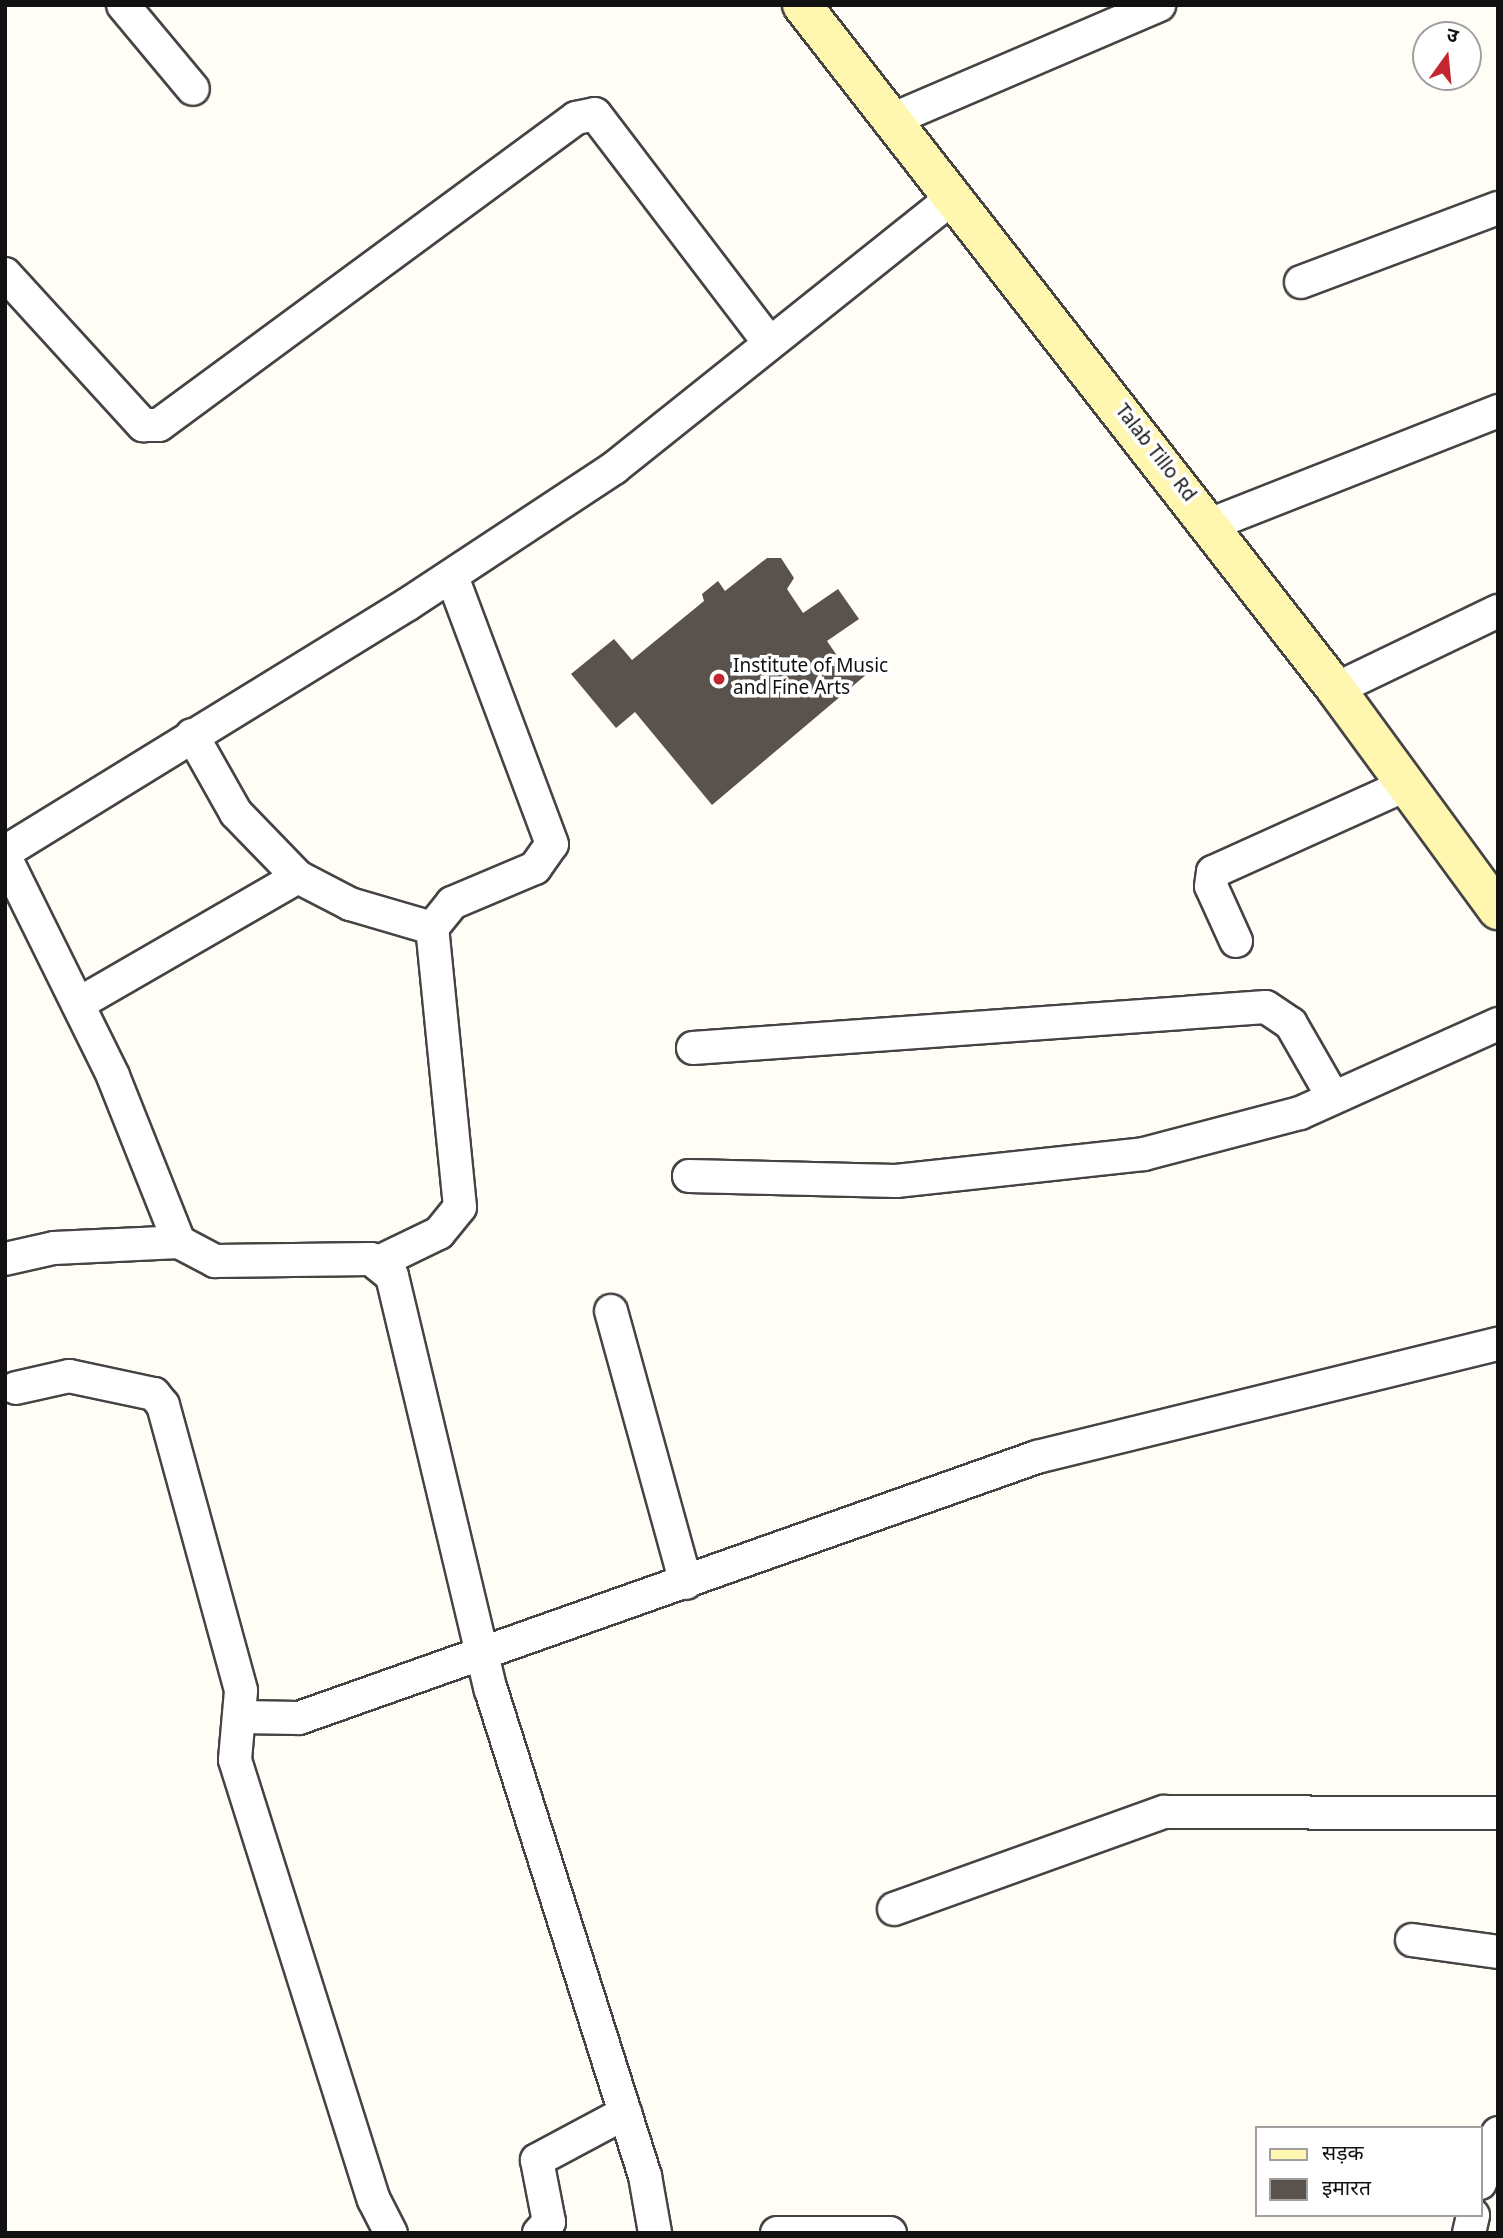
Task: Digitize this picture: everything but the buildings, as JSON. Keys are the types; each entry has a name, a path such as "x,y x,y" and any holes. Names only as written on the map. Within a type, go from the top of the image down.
{"main road":[{"name":"Talab Tillo Rd","path":"807,7 949,201 1209,525 1336,689 1498,910"}],"street":[{"path":"123,5 193,89"},
{"path":"888,121 1159,5"},
{"path":"5,274 144,425 159,425 576,118 595,114 769,342"},
{"path":"179,1242 78,1004 5,854 192,735 452,576 614,468 949,201"},
{"path":"1301,282 1498,208"},
{"path":"1209,525 1498,411"},
{"path":"5,1259 54,1248 179,1242 215,1261 381,1261 439,1233 460,1207 432,928 453,903 535,868 552,844 452,576"},
{"path":"1336,689 1498,611"},
{"path":"192,735 236,813 298,877 350,904 432,928"},
{"path":"1237,941 1211,886 1213,872 1406,785"},
{"path":"78,1004 298,877"},
{"path":"693,1048 1266,1007 1291,1024 1333,1097"},
{"path":"689,1176 896,1181 1083,1163 1235,1133 1333,1097 1498,1024"},
{"path":"381,1261 392,1276 482,1653 625,2113 655,2233"},
{"path":"611,1311 686,1583"},
{"path":"240,1717 299,1718 1037,1457 1498,1344"},
{"path":"16,1388 69,1376 159,1398 241,1691 235,1760 374,2200 391,2233"},
{"path":"894,1909 1164,1812 1498,1813"},
{"path":"1412,1940 1498,1952"},
{"path":"539,2233 549,2222 537,2160 625,2113"},
{"path":"1482,2177 1498,2133"},
{"path":"777,2233 890,2233"}],"place":[{"name":"Institute of Music and Fine Arts","path":"719,679"}]}
